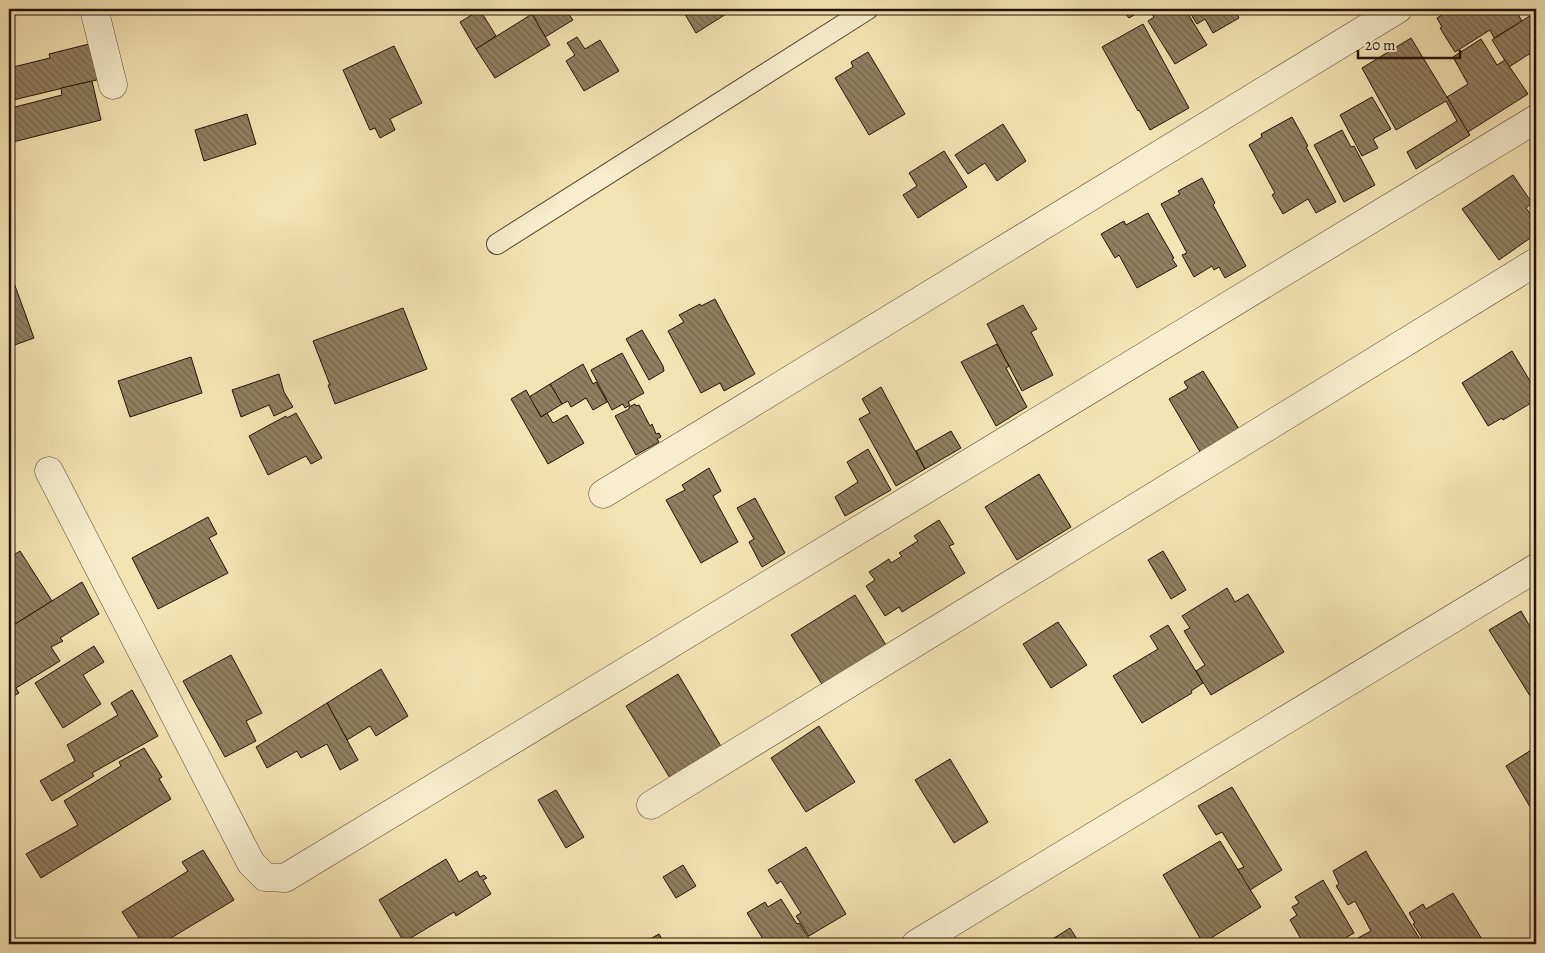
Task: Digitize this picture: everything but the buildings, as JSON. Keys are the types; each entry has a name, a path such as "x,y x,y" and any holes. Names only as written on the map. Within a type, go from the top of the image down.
{"street":[{"path":"94,9 113,86"},
{"path":"603,494 1398,9"},
{"path":"49,471 251,863 265,877 285,878 1536,119"},
{"path":"651,804 1536,262"},
{"path":"916,944 1536,568"}],"lane":[{"path":"497,244 868,9"}]}
